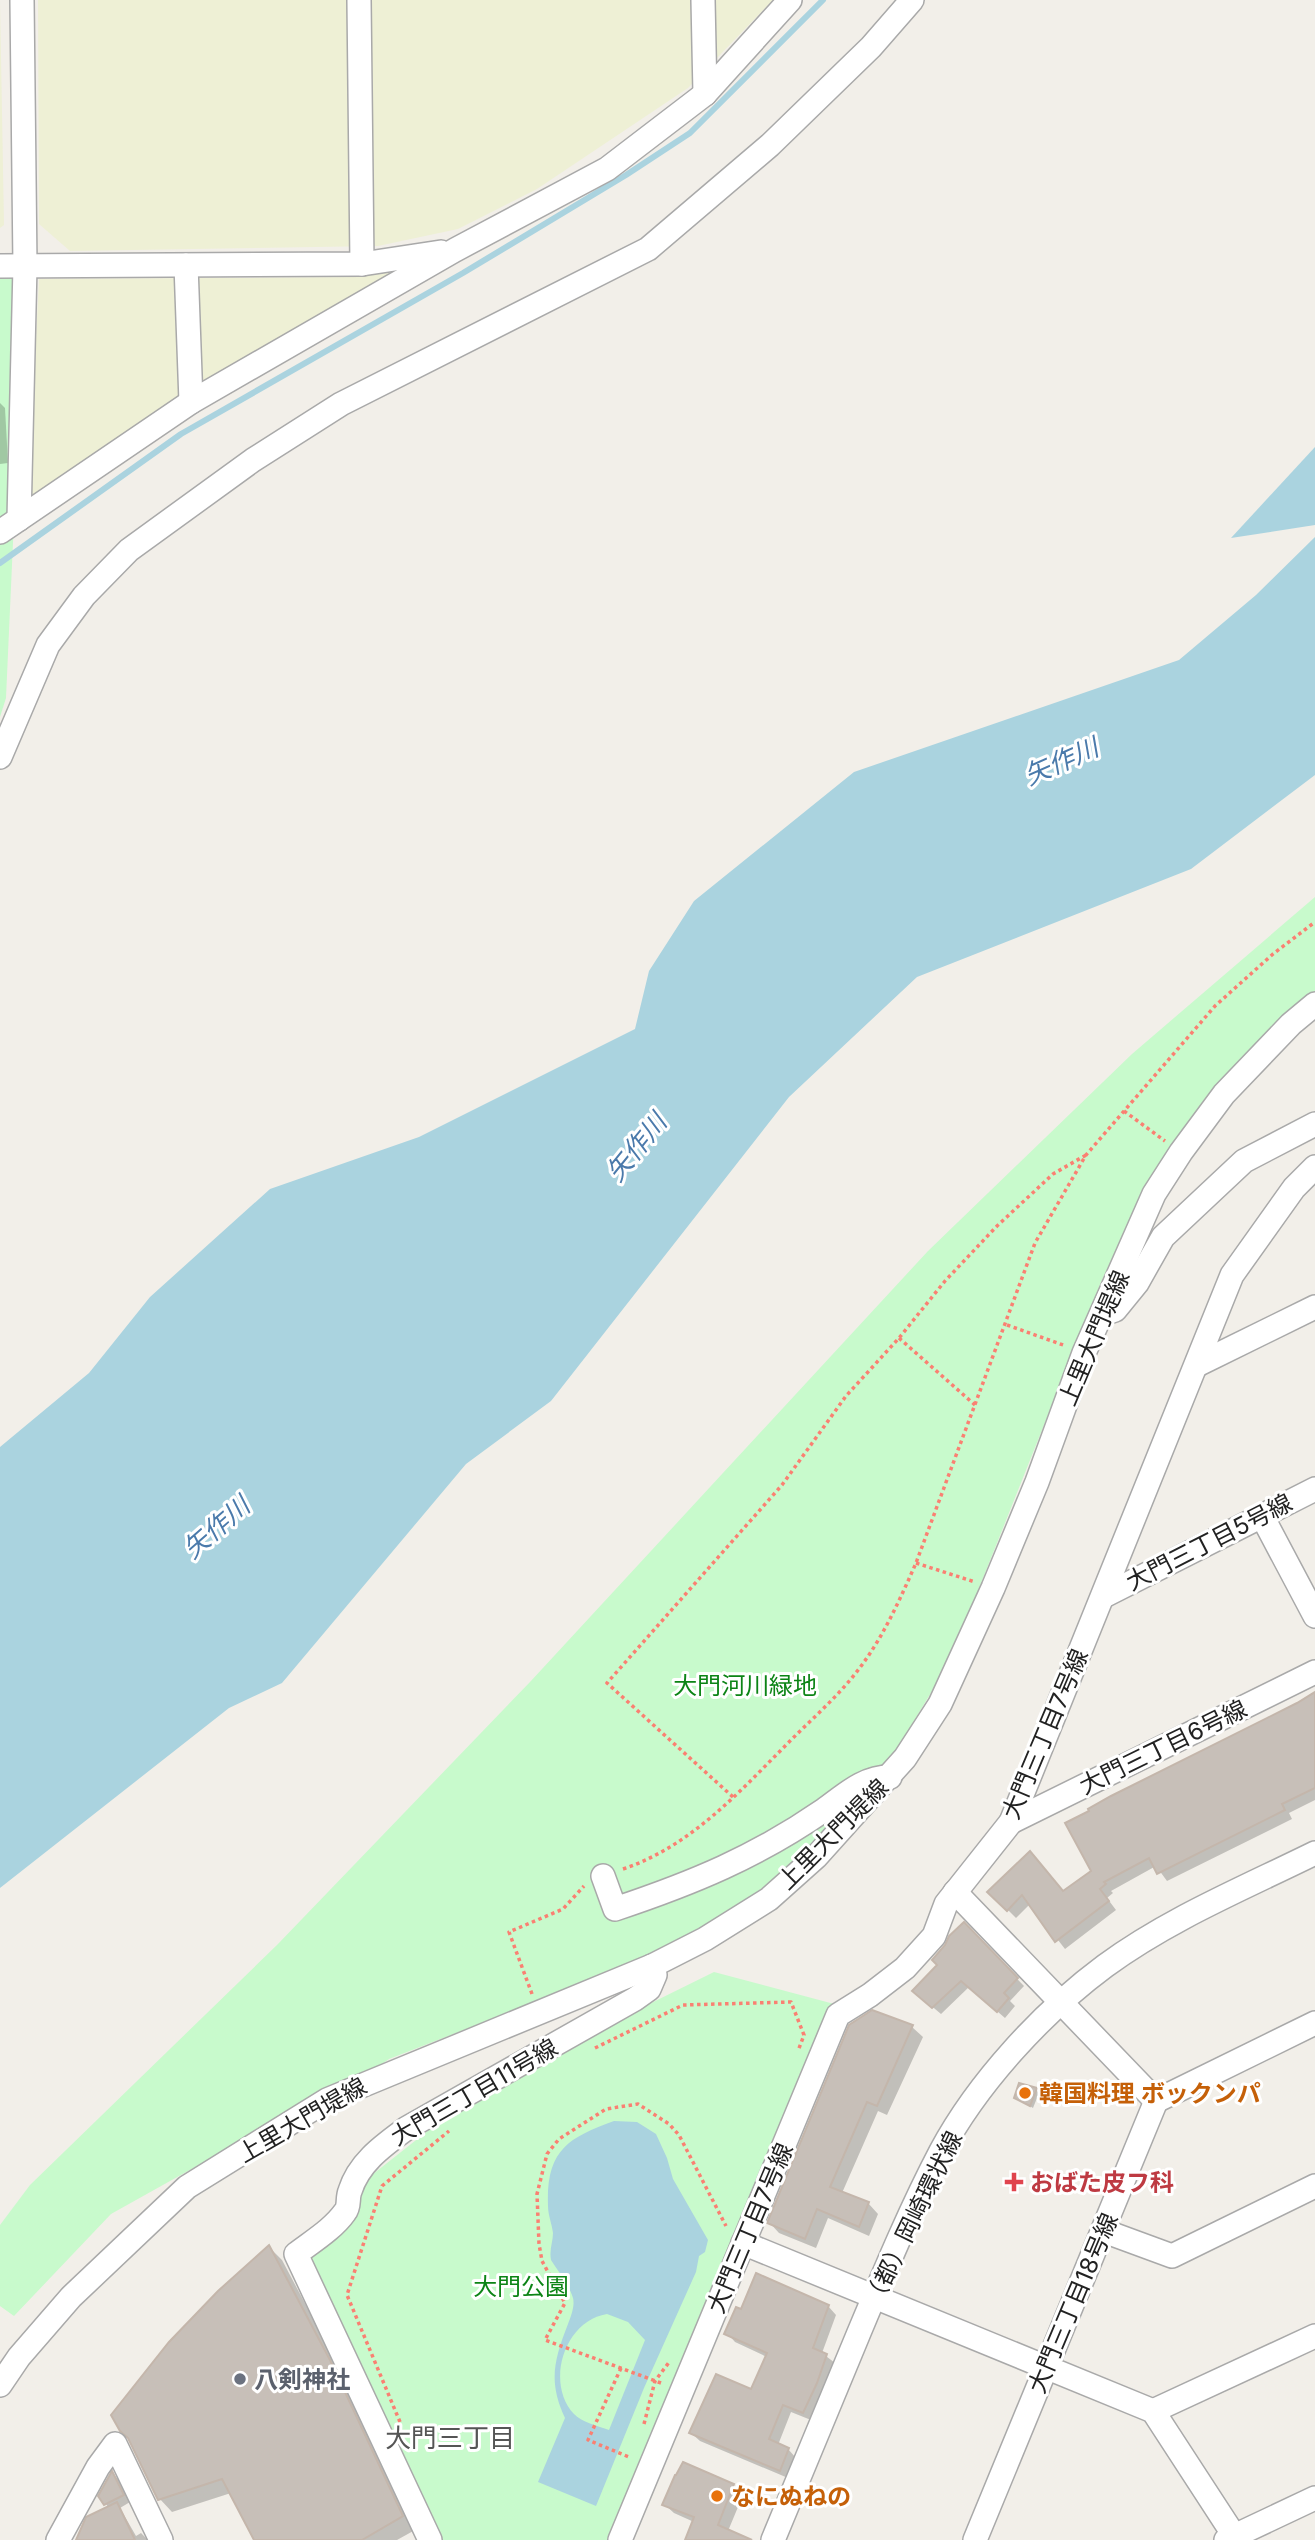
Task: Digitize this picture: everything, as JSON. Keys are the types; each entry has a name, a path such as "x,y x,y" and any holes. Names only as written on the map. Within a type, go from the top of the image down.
{"street":[{"path":"19,519 25,266 22,0"},
{"path":"359,0 362,264"},
{"path":"703,0 705,94"},
{"path":"0,533 191,402 455,250 607,169 705,94 790,0"},
{"path":"0,757 48,645 84,596 130,550 253,460 341,404 648,249 770,145 871,47 912,0"},
{"path":"0,267 362,264 455,250"},
{"path":"186,265 191,402"},
{"name":"上里大門堤線","path":"0,2385 19,2357 71,2297 187,2187 327,2100 652,1966 769,1899 816,1857 890,1777 940,1704 993,1588 1037,1482 1084,1353 1154,1194 1224,1094 1291,1024 1315,1004"},
{"path":"1102,1314 1115,1310 1137,1283 1163,1237 1244,1161 1315,1124"},
{"name":"大門三丁目7号線","path":"620,2540 730,2236 838,2015 905,1968 934,1936 946,1904 1010,1822 1104,1596 1232,1275 1294,1188 1315,1167"},
{"path":"1197,1365 1315,1307"},
{"name":"大門三丁目5号線","path":"1104,1596 1315,1489"},
{"path":"1262,1516 1315,1616"},
{"name":"大門三丁目6号線","path":"1010,1822 1315,1672"},
{"path":"603,1876 615,1909 681,1887 732,1865 790,1833 860,1784 875,1777 890,1777"},
{"name":"（都）岡崎環状線","path":"773,2540 909,2216 949,2139 981,2090 1018,2046 1062,2002 1105,1966 1161,1928 1315,1853"},
{"path":"955,1892 1156,2101 1315,2023"},
{"name":"大門三丁目11号線","path":"430,2540 296,2254 334,2225 348,2209 349,2192 363,2165 382,2146 407,2129 635,1999 649,1989 656,1975 652,1966"},
{"name":"大門三丁目18号線","path":"975,2540 1156,2101"},
{"path":"1104,2231 1172,2256 1315,2186"},
{"path":"730,2236 1153,2411 1232,2539 1315,2498"},
{"path":"1153,2411 1315,2336"},
{"path":"58,2540 98,2467 115,2444 161,2540"}],"path":[{"path":"539,2012 509,1932 563,1909 586,1883 637,1864 699,1829 843,1688 865,1661 916,1563 1035,1243 1086,1154 1215,1006 1273,954 1315,922"},
{"path":"1124,1111 1181,1152"},
{"path":"733,1797 607,1683 782,1485 846,1395 899,1338 945,1280 996,1226 1054,1174 1086,1154"},
{"path":"1007,1324 1084,1353"},
{"path":"899,1338 975,1405"},
{"path":"916,1563 993,1588"},
{"path":"591,2050 683,2005 791,2002 804,2035 794,2060"},
{"path":"677,2352 653,2380 545,2340 565,2303 542,2261 537,2194 547,2154 559,2139 606,2109 638,2104 668,2124 679,2135 730,2236"},
{"path":"401,2424 347,2295 382,2186 460,2124"},
{"path":"621,2368 588,2440 629,2457"}],"green space":[{"path":"0,0 4,225 0,228"},
{"path":"38,0 773,0 688,88 537,189 458,229 378,246 70,251 39,224"},
{"path":"415,262 28,502 39,279 356,277"},
{"path":"0,276 25,276 6,698 0,717"},
{"name":"大門河川緑地","path":"1315,897 1315,991 1133,1214 1101,1282 950,1661 896,1751 863,1794 805,1855 744,1902 704,1928 621,1969 389,2059 362,2078 324,2095 111,2214 14,2316 0,2306 0,2225 30,2185 277,1945 530,1682 928,1251 1132,1054"},
{"name":"大門公園","path":"714,1972 838,2005 609,2540 438,2540 309,2259 346,2225 360,2207 358,2192 363,2182 449,2114 558,2049"}],"water":[{"path":"1315,447 1315,525 1231,538"},
{"name":"矢作川","path":"1315,537 1315,775 1191,869 917,977 789,1097 551,1401 466,1464 282,1683 229,1708 0,1888 0,1447 89,1373 150,1297 270,1189 419,1137 635,1029 649,971 694,901 854,772 1179,660 1256,595"},
{"path":"614,2121 637,2122 656,2134 673,2179 708,2240 596,2506 538,2482 565,2418 556,2393 555,2371 573,2304 569,2288 551,2260 553,2233 548,2187 556,2159 563,2149 598,2127","holes":["607,2314 628,2322 645,2340 609,2430 585,2422 574,2414 565,2401 560,2371 563,2355 570,2341 580,2328 592,2319"]}],"building":[{"path":"1315,1692 1315,1788 1282,1804 1285,1810 1157,1874 1149,1858 1104,1882 1106,1884 1100,1889 1109,1901 1055,1942 1022,1895 1007,1911 987,1892 1030,1851 1063,1891 1091,1871 1065,1823 1111,1796"},
{"path":"964,1922 1018,1978 1004,1993 1009,1998 997,2012 961,1981 932,2008 912,1991 937,1965 932,1960 949,1936"},
{"path":"872,2010 913,2025 877,2106 867,2102 830,2187 869,2202 859,2227 817,2209 805,2239 767,2223 849,2025"},
{"name":"韓国料理 ボックンパ","path":"1019,2083 1037,2088 1030,2106 1014,2098"},
{"name":"八剣神社","path":"269,2245 330,2360 403,2516 362,2540 254,2540 222,2479 158,2500 128,2438 120,2431 111,2415 169,2342 218,2291"},
{"path":"756,2273 829,2305 813,2348 827,2354 817,2383 803,2413 783,2405 769,2439 789,2448 780,2471 689,2433 716,2374 751,2389 767,2353 724,2334 736,2307 741,2309"},
{"path":"683,2462 734,2484 718,2525 752,2540 685,2540 694,2517 662,2505"},
{"path":"112,2471 124,2495 104,2505 98,2496"},
{"path":"117,2502 135,2540 76,2540 86,2517"}],"waterway":[{"path":"0,563 181,434 463,273 626,175 690,133 823,0"}],"place":[{"name":"韓国料理 ボックンパ","path":"1025,2093"},
{"name":"おばた皮フ科","path":"1014,2182"},
{"name":"八剣神社","path":"240,2379"},
{"name":"なにぬねの","path":"717,2496"}],"district":[{"name":"大門三丁目","path":"450,2437"}]}
